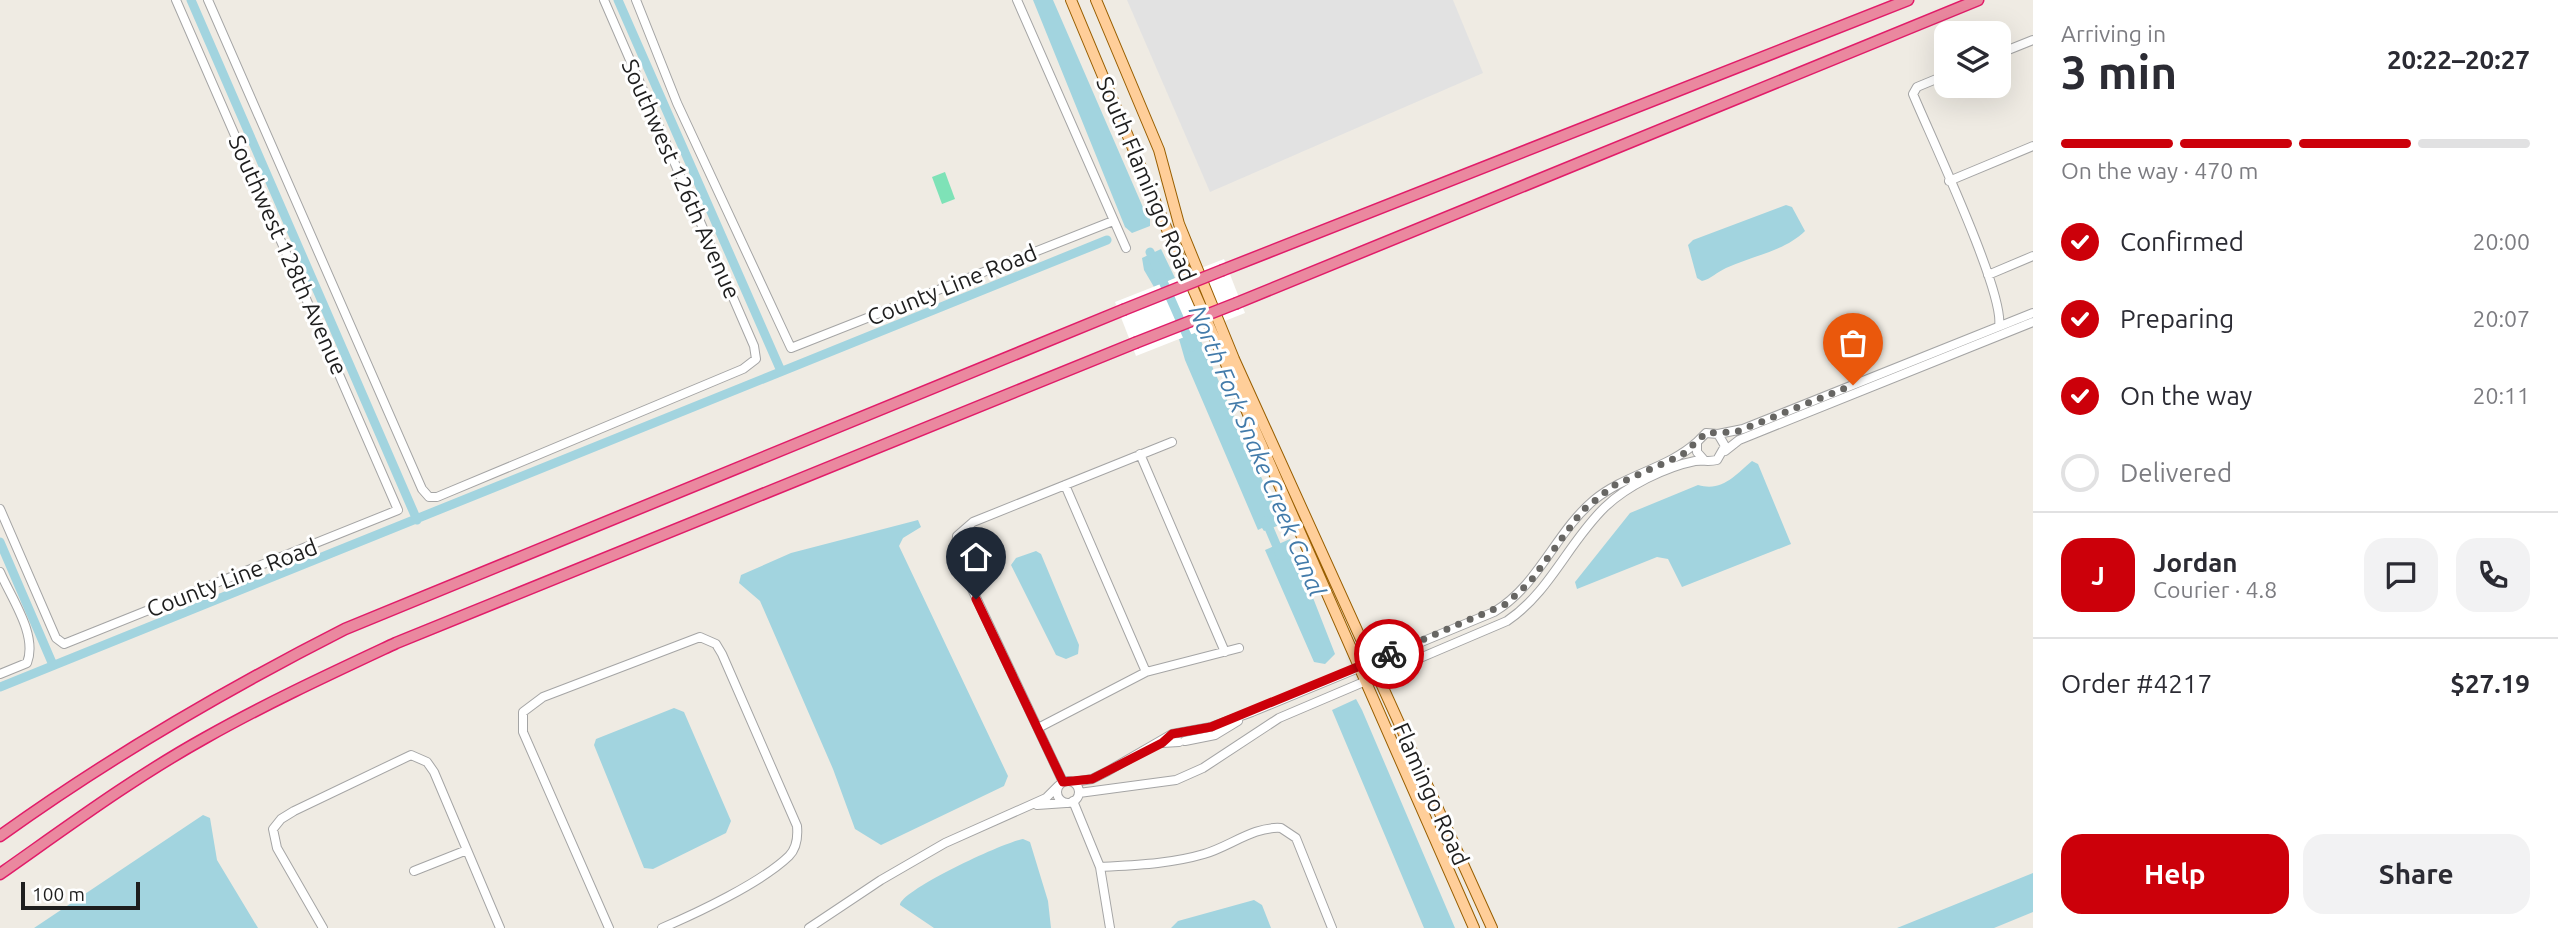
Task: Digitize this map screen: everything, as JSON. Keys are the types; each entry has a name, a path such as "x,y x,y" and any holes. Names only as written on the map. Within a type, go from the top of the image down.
{"highway":[{"path":"0,836 56,795 159,729 247,678 345,629 1123,310 1908,0"},
{"path":"0,874 101,803 203,739 384,648 1978,0"}],"main road":[{"name":"South Flamingo Road","path":"1071,0 1168,232 1358,666"},
{"name":"South Flamingo Road","path":"1096,0 1159,150 1179,224 1234,359 1371,660"},
{"name":"Flamingo Road","path":"1371,660 1492,928"},
{"name":"Flamingo Road","path":"1358,666 1474,928"}],"street":[{"name":"Southwest 128th Avenue","path":"176,0 398,510"},
{"name":"Southwest 128th Avenue","path":"208,0 422,489 429,497 743,369 756,359"},
{"name":"Southwest 126th Avenue","path":"604,0 754,346 756,359"},
{"name":"Southwest 126th Avenue","path":"636,0 677,103 791,348"},
{"path":"1017,0 1126,248"},
{"path":"2011,49 2033,40"},
{"path":"1934,80 1917,87 1913,94 1989,275 2000,310 1999,326"},
{"path":"1949,181 2033,146"},
{"name":"County Line Road","path":"791,348 1113,221"},
{"path":"1989,275 2033,256"},
{"path":"809,928 881,880 945,843 1028,807 1053,793 1060,784 1092,779 1162,743 1172,734 1211,727 1252,712 1506,604 1530,582 1582,511 1613,486 1682,455 1706,433 1718,434 1743,429 2033,313"},
{"path":"1028,807 1070,802 1079,793 1176,780 1203,768 1279,719 1492,628 1519,612 1549,581 1594,520 1628,489 1686,464 1717,460 1739,440 2033,322"},
{"path":"1718,434 1724,442 1725,452"},
{"path":"1110,928 1100,867 1070,802 1058,796 1060,784 1040,727 996,644 956,555 957,536 972,522 1172,442"},
{"path":"1697,442 1697,452 1704,460"},
{"path":"1140,454 1225,652"},
{"path":"1065,485 1146,672"},
{"name":"County Line Road","path":"0,509 56,638 64,643 398,510"},
{"path":"1582,511 1594,520"},
{"path":"0,572 29,639 31,653 27,663 0,674"},
{"path":"609,928 523,732 523,712 542,697 692,639 708,639 722,654 797,827 798,836 790,856 726,898 662,928"},
{"path":"1040,727 1146,672 1240,648"},
{"path":"1162,743 1215,736 1252,712"},
{"path":"323,928 277,848 273,829 287,815 402,757 419,757 434,772 500,928"},
{"path":"1074,782 1079,793"},
{"path":"1100,867 1175,862 1235,843 1261,830 1281,828 1296,838 1332,928"},
{"path":"414,871 467,850"}],"green space":[{"path":"945,172 955,199 942,204 932,177"}],"shaded area":[{"path":"1127,0 1453,0 1483,73 1210,192"}],"water":[{"path":"1033,0 1053,0 1145,212 1150,217 1150,226 1132,233 1125,227"},
{"path":"1786,205 1792,207 1805,231 1797,238 1726,268 1705,280 1697,278 1688,245 1693,240"},
{"path":"1161,249 1175,278 1154,287 1144,270 1142,258"},
{"path":"1197,332 1282,524 1264,531 1262,528 1258,530 1185,360 1179,339"},
{"path":"1752,461 1758,464 1791,544 1682,587 1668,559 1657,557 1577,589 1575,582 1630,513 1698,485 1707,487 1722,484"},
{"path":"918,520 921,527 903,538 899,546 1008,776 1004,786 881,845 855,829 833,769 760,601 739,583 741,575 791,553"},
{"path":"1290,539 1335,654 1325,664 1314,662 1265,550"},
{"path":"1036,551 1041,554 1079,645 1078,654 1066,659 1056,655 1011,565 1016,558"},
{"path":"1356,699 1455,928 1424,928 1332,710"},
{"path":"674,708 684,712 731,821 726,833 653,869 644,868 594,745 596,739"},
{"path":"203,815 210,818 217,860 258,928 34,928"},
{"path":"1023,839 1030,842 1048,901 1051,928 934,928 900,905 905,898 934,878 976,857"},
{"path":"2033,873 2033,912 1994,928 1897,928"},
{"path":"1254,900 1262,905 1271,928 1171,928 1178,921"}],"pier":[{"path":"1224,259 1245,313 1136,356 1115,302"}],"waterway":[{"path":"191,0 417,520"},
{"path":"618,0 781,371"},
{"path":"0,687 1107,240"},
{"name":"North Fork Snake Creek Canal","path":"1150,252 1192,347"},
{"name":"North Fork Snake Creek Canal","path":"1266,521 1281,556"},
{"path":"0,542 53,665"}],"way so far":[{"path":"1389,654 1493,612 1516,597 1582,511 1613,486 1674,460 1706,433 1736,432 1853,385"}],"route":[{"path":"976,599 996,644 1040,727 1063,782 1092,779 1162,743 1172,734 1211,727 1252,712 1389,654"}]}
